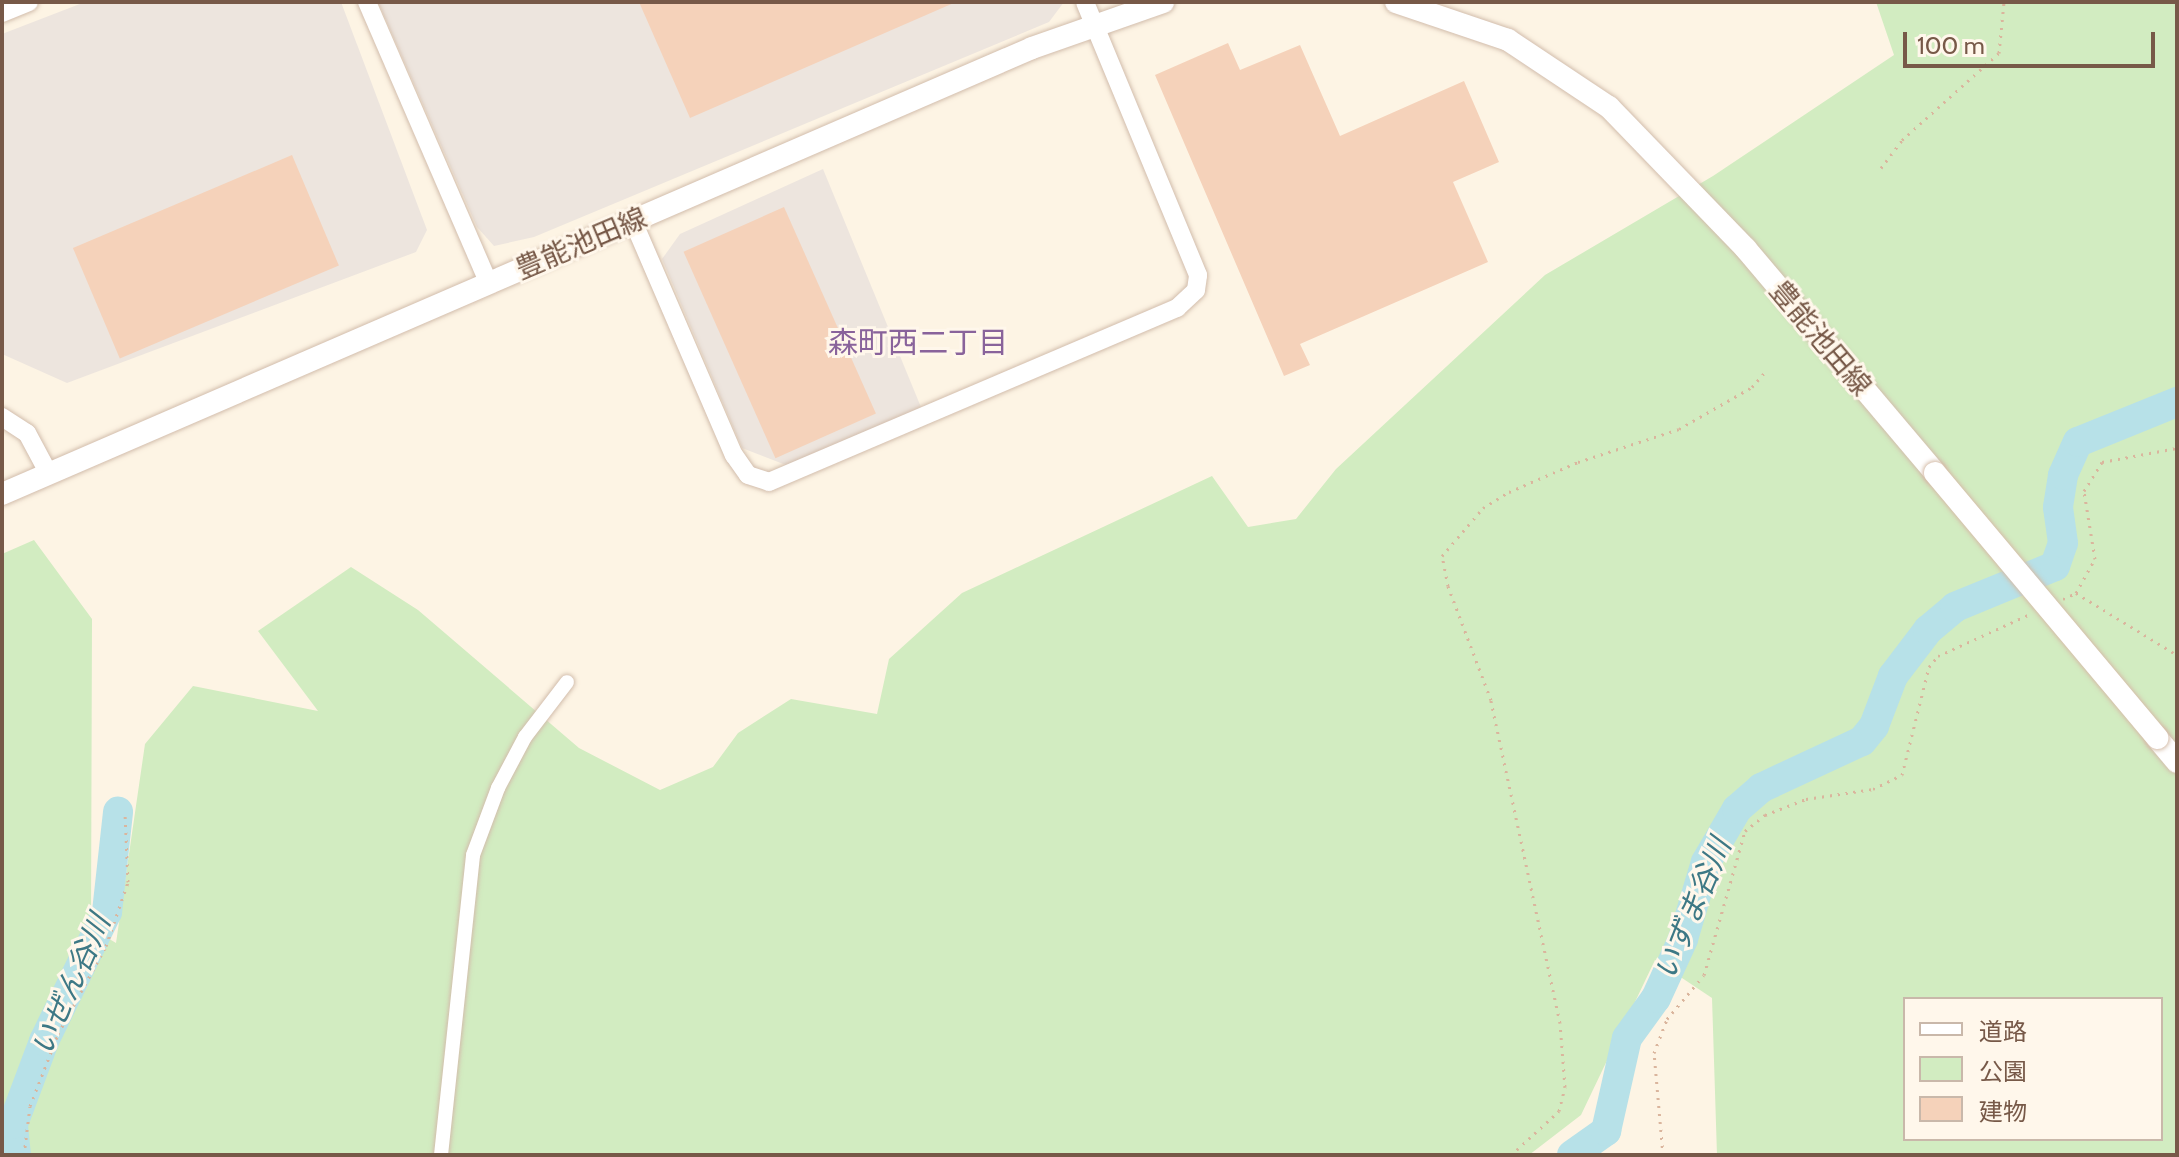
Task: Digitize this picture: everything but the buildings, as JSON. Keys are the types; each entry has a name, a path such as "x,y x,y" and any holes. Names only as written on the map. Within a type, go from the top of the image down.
{"main road":[{"name":"豊能池田線","path":"2,494 633,221 1090,12 1163,2"},
{"name":"豊能池田線","path":"1396,2 1508,40 1609,107 1663,157 1746,249 2177,762"}],"street":[{"path":"2,13 29,2"},
{"path":"367,2 488,282"},
{"path":"633,221 734,455 757,480 782,480 1177,308 1196,290 1192,257 1090,12"},
{"path":"2,417 27,433 49,474"},
{"path":"441,1155 473,855 498,788 525,737 567,682"}],"path":[{"path":"1881,168 1902,140 1999,53 2004,2"},
{"path":"1511,1155 1559,1111 1565,1087 1560,1023 1491,700 1448,586 1442,556 1483,508 1509,492 1578,462 1679,429 1752,387 1765,372"},
{"path":"2061,600 2076,593 2095,559 2084,491 2102,462 2177,448"},
{"path":"2076,593 2177,655"},
{"path":"1663,1155 1654,1053 1667,1019 1704,975 1745,831 1765,815 1806,799 1873,789 1902,775 1929,667 1938,656 2033,613"},
{"path":"24,1155 30,1106 58,1034 106,946 128,882 125,812"}],"shaded area":[{"path":"85,2 341,2 427,230 416,252 67,383 2,354 2,34"},
{"path":"378,2 1064,2 1049,22 534,237 494,246 477,227"},
{"path":"823,169 923,412 786,465 742,448 662,259 680,234"}],"green space":[{"path":"1876,2 2177,2 2177,1155 1717,1155 1712,998 1655,960 1581,1115 1529,1155 2,1155 2,554 34,540 92,619 91,928 116,943 145,744 193,686 318,711 258,631 351,567 418,610 579,748 660,790 713,767 738,733 791,699 877,714 889,659 962,593 1212,476 1248,527 1296,519 1336,469 1545,275 1713,176 1894,55"}],"waterway":[{"name":"いずま谷川","path":"1572,1155 1606,1131 1627,1038 1656,998 1683,939 1706,862 1737,809 1761,788 1862,741 1874,726 1893,676 1928,630 1955,607 2055,566 2063,543 2058,507 2063,475 2078,442 2177,402"},
{"name":"いぜん谷川","path":"16,1155 13,1124 44,1041 107,912 118,812"}],"district":[{"name":"森町西二丁目","path":"918,343"}]}
